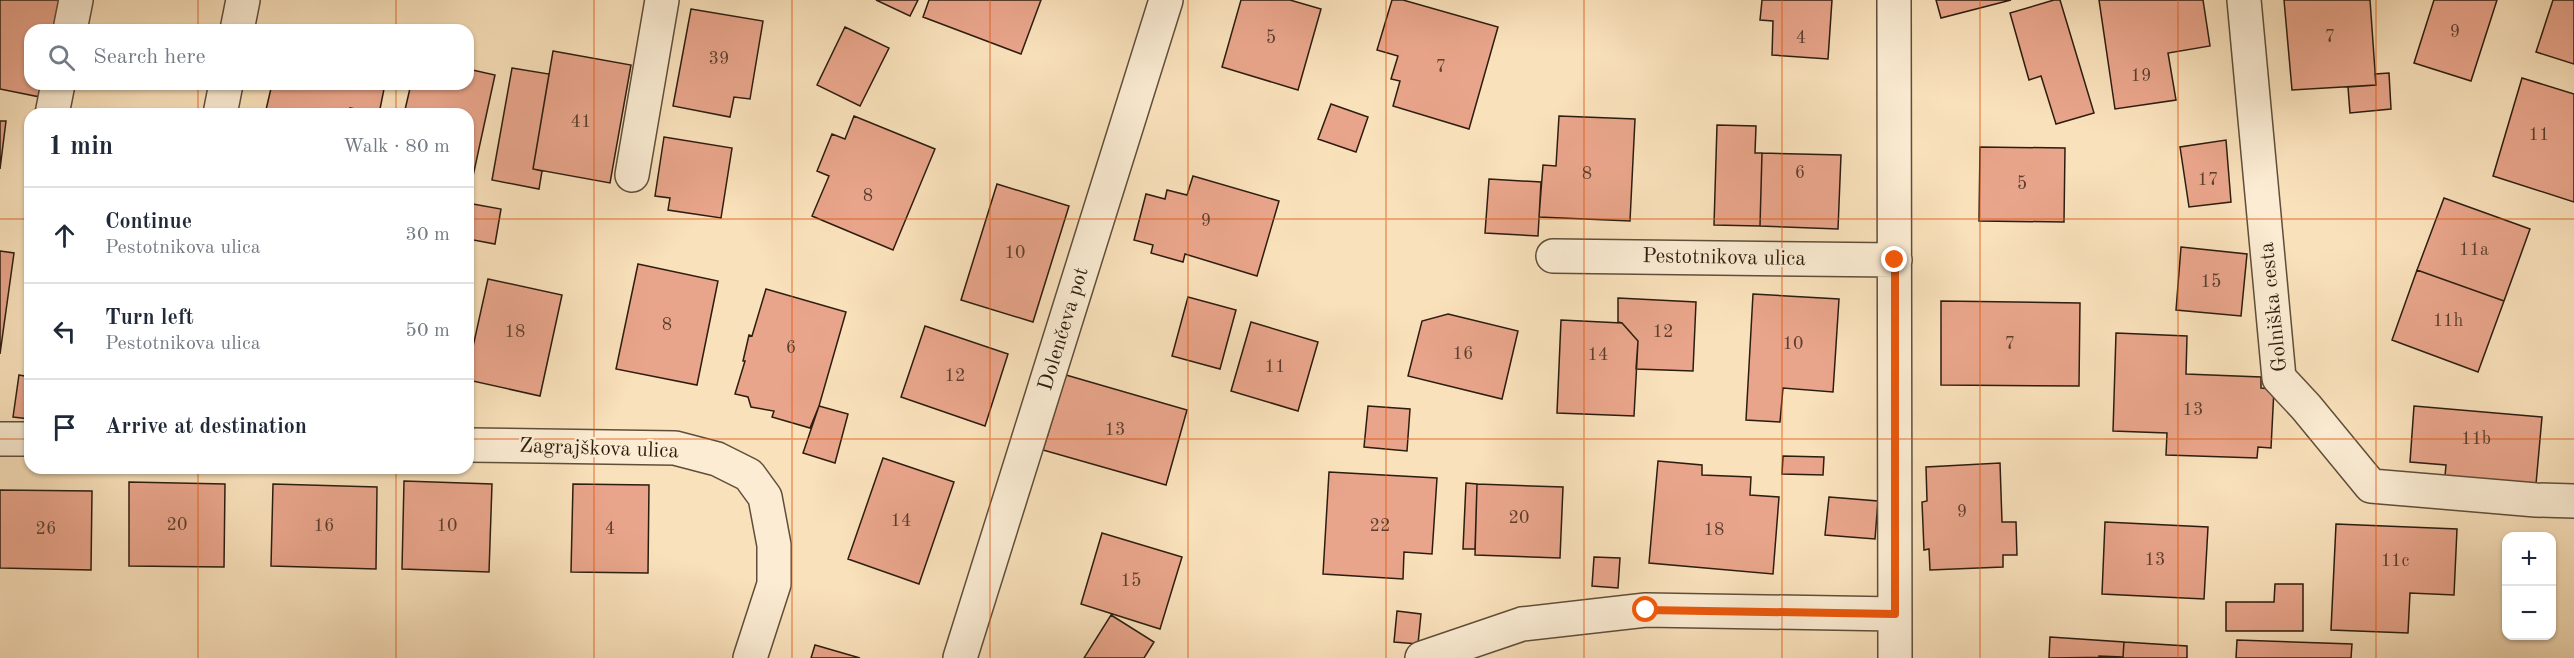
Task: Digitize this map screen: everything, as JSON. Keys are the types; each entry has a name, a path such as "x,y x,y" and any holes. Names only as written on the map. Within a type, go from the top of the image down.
{"street":[{"path":"71,24 76,0"},
{"path":"238,24 243,0"},
{"path":"632,175 662,0"},
{"name":"Dolenčeva pot","path":"960,658 1166,0"},
{"path":"1894,0 1895,658"},
{"name":"Golniška cesta","path":"2244,0 2279,378 2371,486 2536,500 2574,501"},
{"path":"53,108 57,90"},
{"path":"221,108 225,90"},
{"name":"Pestotnikova ulica","path":"1553,256 1895,260"},
{"path":"0,439 24,439"},
{"name":"Zagrajškova ulica","path":"474,445 675,448 717,459 748,476 765,497 774,544 774,584 750,658"},
{"path":"1422,658 1522,624 1646,610 1895,614"}],"building":[{"path":"0,0 59,0 54,24 24,24 24,90 41,90 40,97 0,89"},
{"path":"876,0 918,0 910,16"},
{"path":"929,0 1041,0 1021,54 923,17"},
{"path":"1241,0 1290,0 1321,9 1298,90 1222,67"},
{"path":"1392,0 1403,0 1498,27 1469,129 1393,106 1400,81 1391,79 1398,56 1377,50"},
{"path":"1762,0 1832,0 1828,59 1772,55 1773,21 1760,20"},
{"path":"1936,0 2011,0 1941,18"},
{"path":"2060,0 2094,113 2056,124 2041,76 2029,80 2010,13"},
{"path":"2099,0 2203,0 2210,46 2168,53 2176,100 2115,109"},
{"path":"2284,0 2370,0 2376,85 2292,90"},
{"path":"2434,0 2497,0 2471,81 2414,63"},
{"path":"2553,0 2574,0 2574,64 2536,52"},
{"path":"691,9 763,21 750,99 734,97 730,117 673,106"},
{"path":"845,27 889,48 860,106 817,85"},
{"path":"553,51 631,65 610,183 533,169"},
{"path":"512,68 549,74 533,169 542,171 539,189 492,180"},
{"path":"474,70 495,75 474,171 474,108 405,108 410,90 474,90"},
{"path":"2389,73 2391,109 2350,113 2348,87 2376,85 2375,74"},
{"path":"2522,78 2574,94 2574,202 2493,176"},
{"path":"271,90 384,90 380,108 266,108"},
{"path":"1331,104 1368,117 1356,152 1318,139"},
{"path":"854,116 935,149 893,250 812,216 829,176 817,171 832,134 845,139"},
{"path":"1559,116 1635,119 1630,221 1539,217 1543,165 1556,166"},
{"path":"0,121 6,121 0,169"},
{"path":"1717,125 1756,126 1755,153 1762,153 1760,226 1714,225"},
{"path":"664,137 732,148 721,218 668,210 670,198 655,196"},
{"path":"2226,140 2231,202 2189,207 2180,147"},
{"path":"1980,147 2065,148 2064,222 1979,221"},
{"path":"1762,153 1841,155 1838,229 1760,226"},
{"path":"1193,176 1279,201 1257,276 1185,254 1183,262 1151,253 1153,245 1134,240 1146,194 1165,199 1167,190 1187,195"},
{"path":"1489,179 1541,182 1538,236 1485,233"},
{"path":"997,184 1069,206 1033,322 961,300"},
{"path":"2444,198 2530,229 2504,301 2417,270"},
{"path":"474,204 501,209 495,244 474,240"},
{"path":"2181,247 2247,254 2241,316 2176,310"},
{"path":"0,251 14,253 0,354"},
{"path":"638,264 718,281 697,385 616,369"},
{"path":"2417,270 2504,301 2478,372 2392,340"},
{"path":"488,279 562,295 540,396 474,381 474,342"},
{"path":"766,289 846,312 819,406 810,428 772,417 774,411 751,407 748,397 735,394 745,361 743,361 749,335 752,336"},
{"path":"1753,294 1839,299 1833,392 1783,388 1780,422 1746,420"},
{"path":"1188,297 1236,310 1220,369 1172,356"},
{"path":"1618,298 1696,302 1693,371 1636,369 1638,341 1622,323 1618,322"},
{"path":"1941,301 2080,303 2079,386 1941,385"},
{"path":"1448,314 1518,331 1502,399 1408,376 1422,321"},
{"path":"1561,320 1622,323 1638,341 1634,416 1557,413"},
{"path":"1251,322 1318,342 1298,411 1231,391"},
{"path":"925,326 1008,354 985,426 901,397"},
{"path":"2116,333 2187,336 2186,374 2261,377 2261,388 2274,389 2271,448 2258,447 2257,458 2166,455 2167,433 2113,431"},
{"path":"19,375 24,376 24,418 13,417"},
{"path":"1066,375 1187,410 1166,485 1043,450"},
{"path":"819,406 848,414 835,463 803,453"},
{"path":"1368,406 1410,409 1407,451 1364,447"},
{"path":"2414,406 2542,417 2536,484 2445,476 2446,465 2410,462"},
{"path":"1783,456 1824,457 1823,475 1782,474"},
{"path":"883,458 954,482 919,584 848,559"},
{"path":"1658,461 1702,465 1702,475 1751,477 1750,495 1779,497 1773,574 1649,563"},
{"path":"2000,463 2002,522 2016,522 2017,555 2003,555 2003,567 1930,570 1929,549 1924,550 1922,502 1927,501 1926,467"},
{"path":"1329,472 1437,478 1432,554 1404,552 1403,579 1323,574"},
{"path":"404,481 492,484 489,572 402,569"},
{"path":"129,482 225,484 224,567 129,566"},
{"path":"1466,483 1477,484 1475,549 1463,549"},
{"path":"273,484 377,487 376,569 271,566"},
{"path":"573,484 649,485 648,573 571,572"},
{"path":"1477,484 1563,487 1560,558 1475,555"},
{"path":"0,490 92,491 91,570 0,568"},
{"path":"1829,497 1878,501 1875,539 1825,535"},
{"path":"2105,522 2208,527 2204,599 2102,594"},
{"path":"2336,524 2457,529 2454,595 2410,593 2408,633 2331,630"},
{"path":"1102,533 1182,557 1160,629 1081,604"},
{"path":"1594,557 1620,558 1618,588 1592,586"},
{"path":"2275,584 2303,584 2303,631 2226,631 2226,602 2274,602"},
{"path":"1397,611 1421,614 1418,644 1394,642"},
{"path":"1111,615 1154,642 1144,658 1084,658"},
{"path":"2050,637 2124,642 2123,657 2049,658"},
{"path":"2237,640 2352,644 2351,658 2236,658"},
{"path":"2124,642 2187,646 2187,658 2099,658 2099,656 2123,657"},
{"path":"815,645 860,658 811,658"}],"route":[{"path":"1646,610 1895,614 1895,260"}]}
